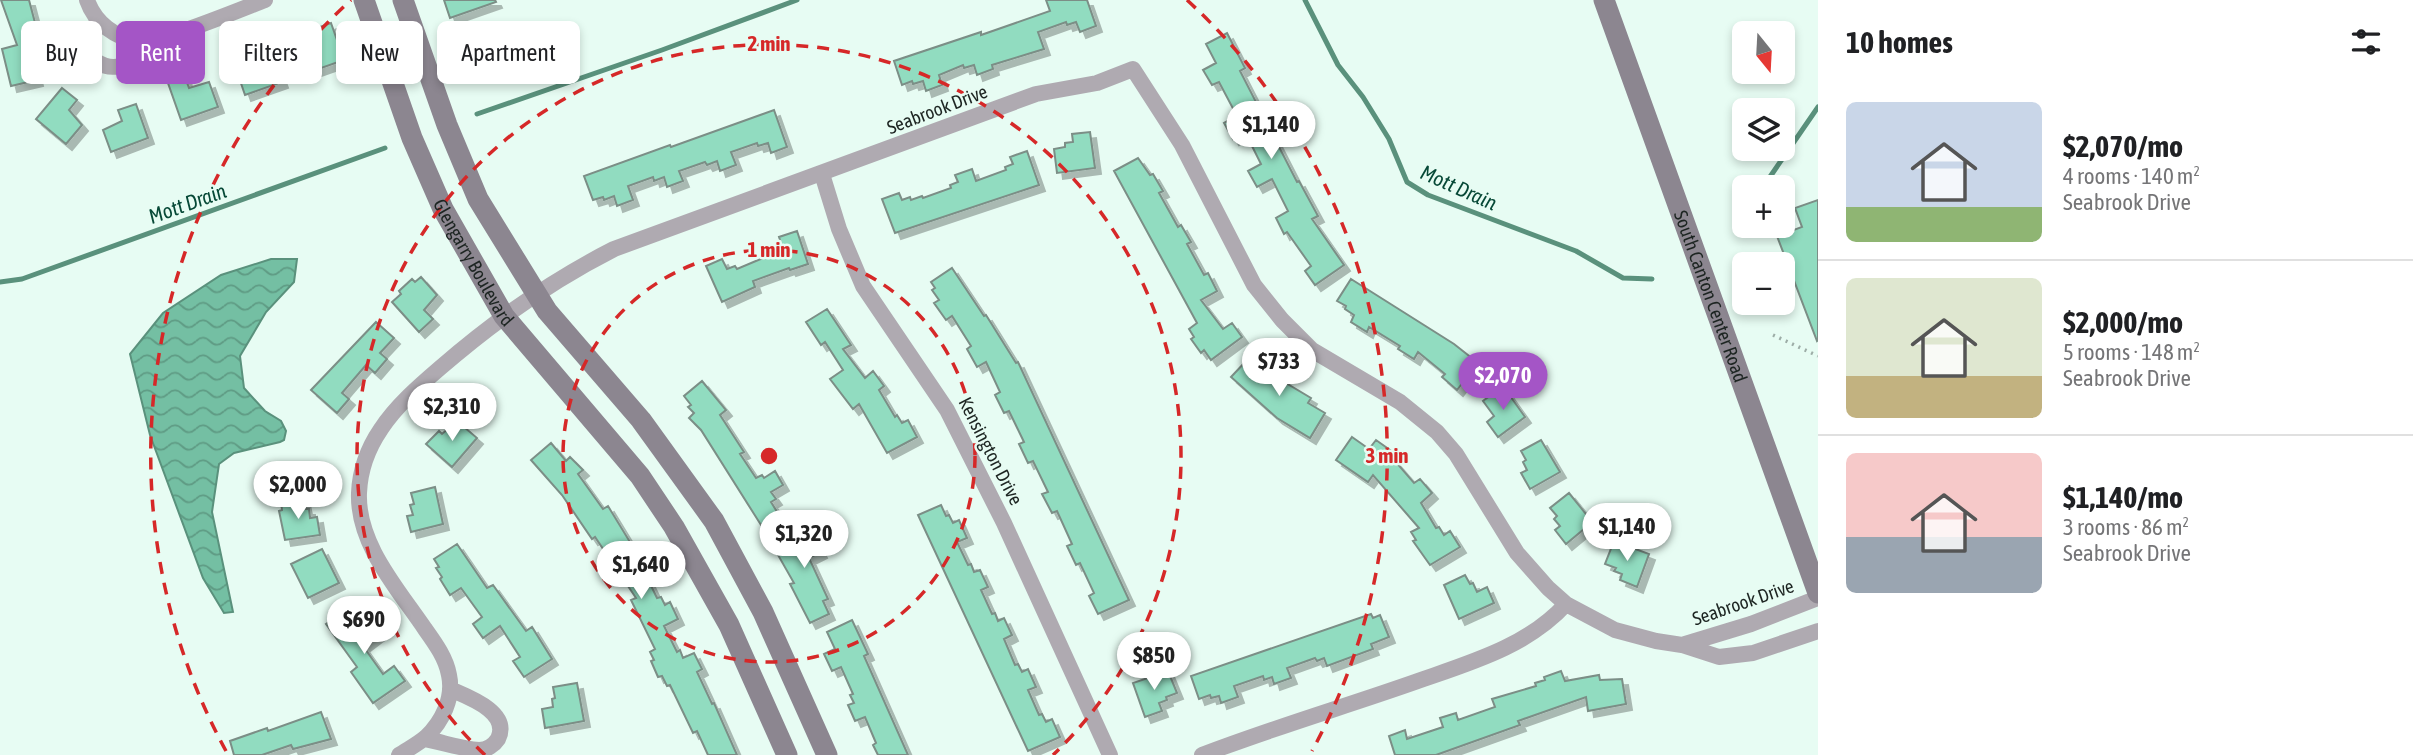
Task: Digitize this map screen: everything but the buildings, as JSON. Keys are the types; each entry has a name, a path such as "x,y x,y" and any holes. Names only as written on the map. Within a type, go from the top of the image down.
{"street":[{"path":"87,0 97,21"},
{"path":"204,21 265,0"},
{"name":"Glengarry Boulevard","path":"364,0 424,169 443,209 505,316 648,489 674,527 729,625 787,755"},
{"name":"Glengarry Boulevard","path":"403,0 461,163 478,199 547,312 641,420 714,521 740,566 827,755"},
{"name":"South Canton Center Road","path":"1604,0 1814,564 1818,593"},
{"name":"Seabrook Drive","path":"450,689 446,665 437,646 382,566 368,540 360,508 360,480 369,448 390,416 478,335 577,267 614,249 1036,94 1097,83 1133,69 1182,145 1254,285 1282,320 1312,350 1400,402 1437,432 1456,454 1517,553 1566,604 1615,630 1682,645 1718,657 1753,653 1818,631"},
{"name":"Kensington Drive","path":"822,174 839,229 863,286 947,410 1004,523 1110,755"},
{"path":"648,489 677,467"},
{"name":"Seabrook Drive","path":"1682,645 1751,624 1818,598"},
{"path":"1202,755 1501,651 1554,617 1566,604"},
{"path":"755,684 788,668"},
{"path":"399,755 425,738 442,716 450,689 490,710 496,715 500,727 498,739 481,750 425,738"}],"path":[{"path":"1773,335 1818,356"}],"water":[{"path":"271,259 297,259 294,282 266,312 240,356 244,388 265,411 281,421 286,431 284,440 280,442 234,453 219,464 212,512 233,612 224,613 203,578 150,435 130,354 163,313 221,275"}],"waterway":[{"name":"Mott Drain","path":"477,114 797,0"},
{"name":"Mott Drain","path":"1305,0 1338,65 1363,97 1389,139 1407,182 1428,195 1576,251 1623,278 1652,279"},
{"name":"Mott Drain","path":"1771,175 1818,107"},
{"name":"Mott Drain","path":"0,282 22,279 385,148"}]}
